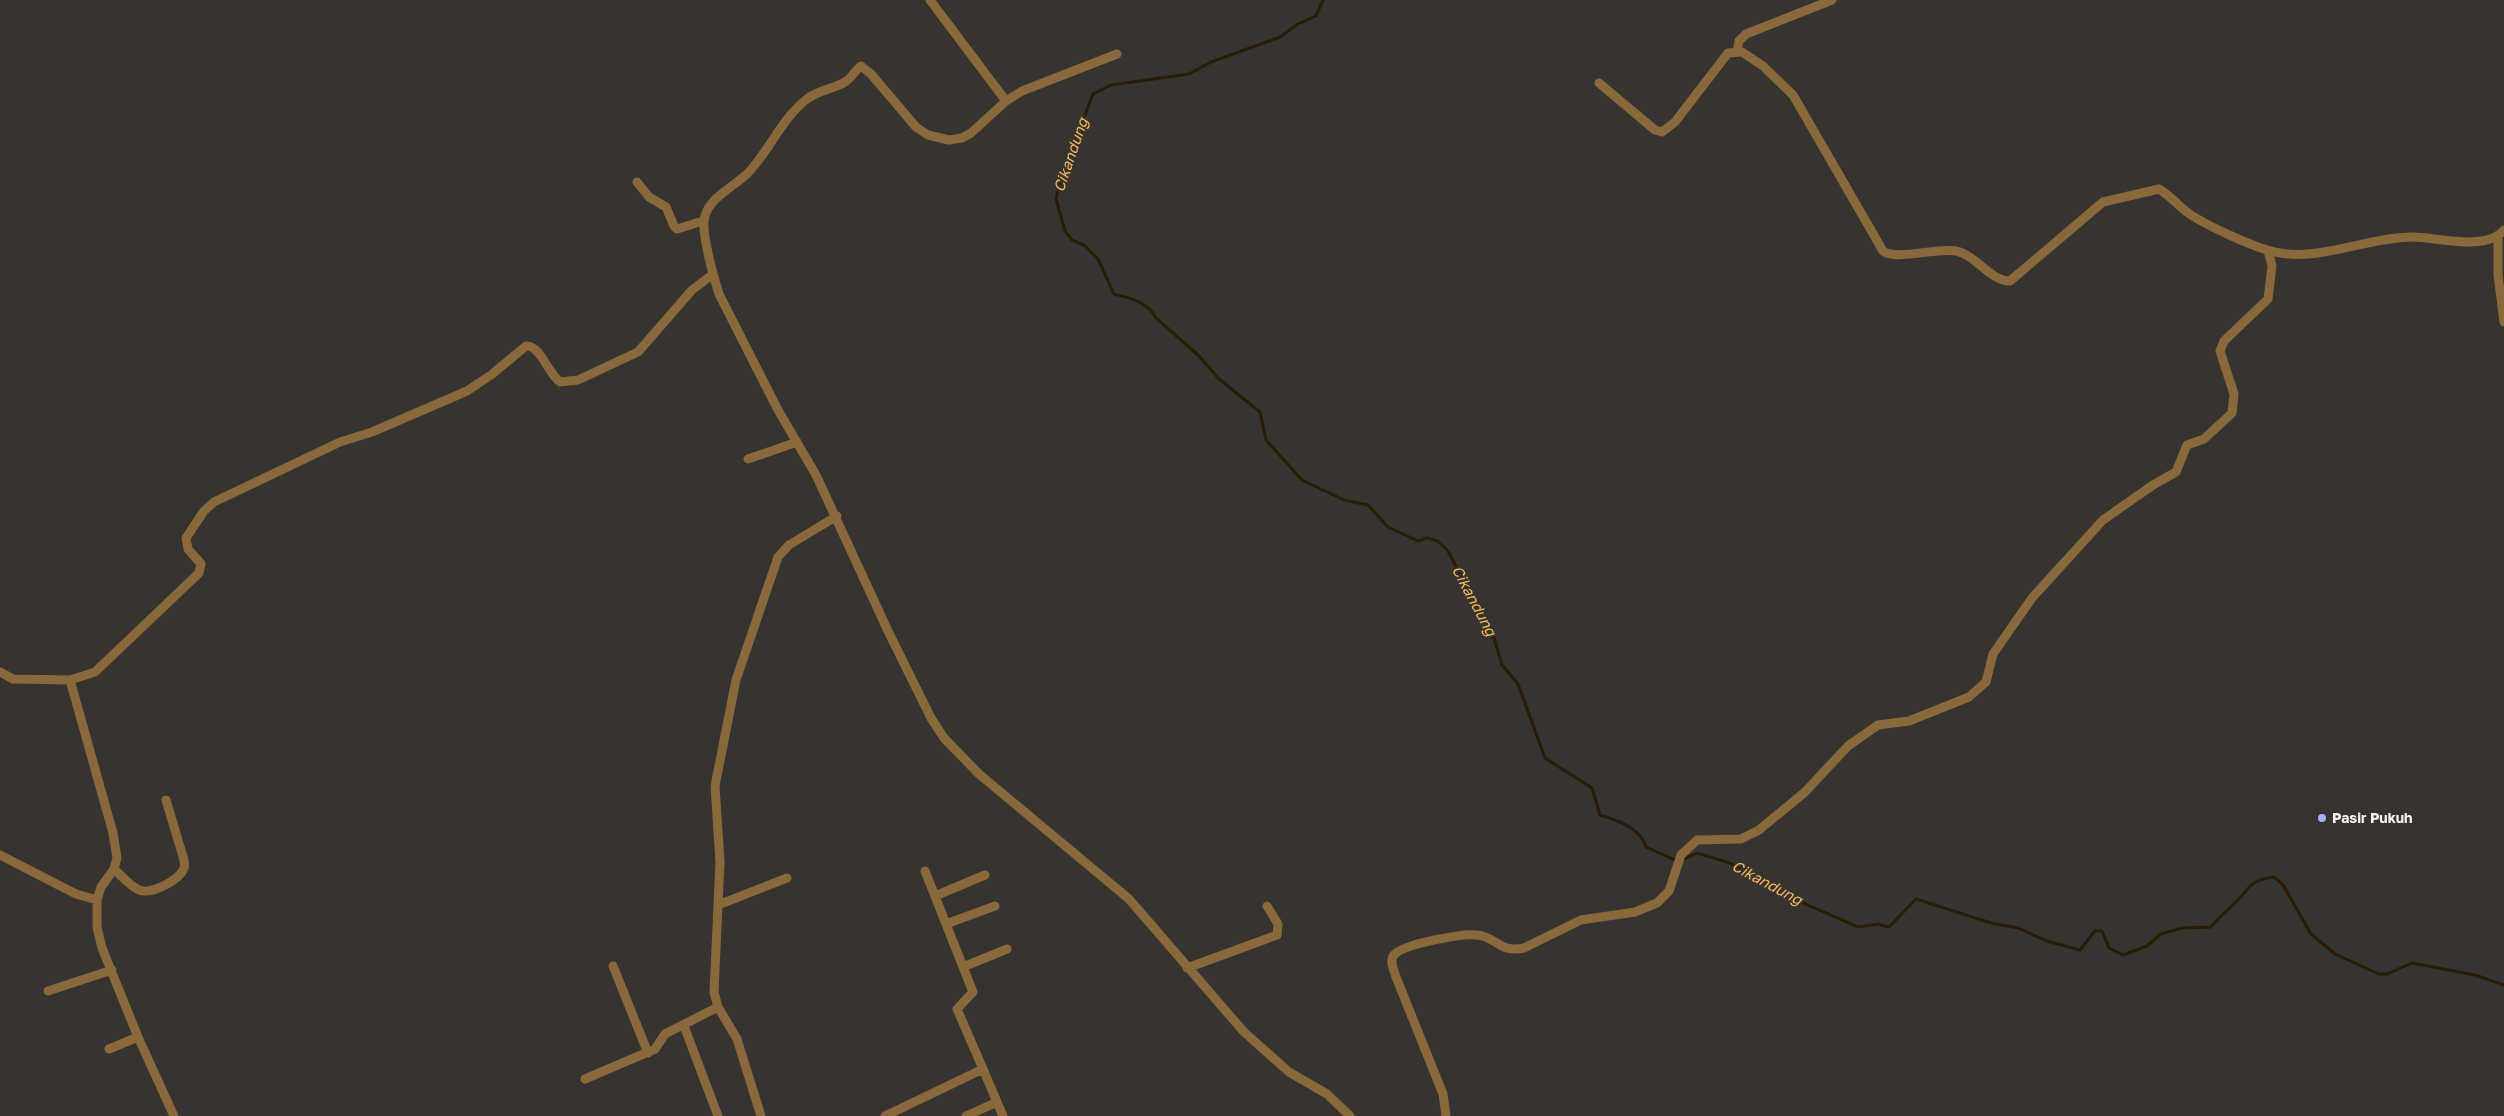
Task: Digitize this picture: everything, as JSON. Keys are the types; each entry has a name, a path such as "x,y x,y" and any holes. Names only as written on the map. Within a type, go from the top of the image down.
{"street":[{"path":"930,0 1006,101"},
{"path":"1737,52 1740,41 1746,34 1832,0"},
{"path":"1599,83 1655,130 1662,132 1675,122 1728,54 1742,52 1763,66 1793,95 1883,251 1887,254 1954,250 1966,254 2002,281 2010,281 2103,202 2159,189 2190,214 2268,250 2307,254 2411,237 2453,243 2501,234 2498,275 2504,322"},
{"path":"1116,54 1033,86 1006,101 962,138 942,140 928,135 916,127 871,74 861,66 850,80 822,91 795,110 764,156 746,175 710,206 703,221 712,274 719,294 778,410 837,516 888,631 931,718 944,738 979,774 1129,899 1244,1032 1289,1072 1327,1094 1350,1116"},
{"path":"637,182 649,197 666,207 677,229 703,221"},
{"path":"1446,1116 1443,1094 1396,977 1392,963 1393,956 1401,950 1415,945 1469,934 1489,939 1505,949 1524,948 1581,920 1635,912 1656,903 1669,891 1673,874 1681,855 1697,840 1741,839 1759,830 1805,792 1848,746 1878,725 1909,721 1968,697 1977,691 1986,682 1993,654 2032,598 2066,560 2103,520 2176,472 2187,445 2204,439 2229,418 2234,406 2234,394 2220,351 2224,342 2268,299 2272,266 2268,250"},
{"path":"0,672 6,677 13,679 70,680 86,676 99,668 200,573 201,564 188,549 186,538 204,511 214,502 340,442 372,432 467,392 526,346 532,346 536,349 550,374 560,382 578,380 624,359 644,348 692,290 712,274"},
{"path":"748,459 797,442"},
{"path":"761,1116 737,1039 718,1007 714,992 720,862 714,786 736,680 748,639 774,566 782,550 813,529 837,516"},
{"path":"70,680 113,833 117,858 114,869 101,887 97,900 97,927 102,948 138,1037 174,1116"},
{"path":"114,869 139,890 148,891 160,887 177,876 184,868 184,860 166,800"},
{"path":"0,855 76,894 97,900"},
{"path":"925,871 973,992 957,1009 1003,1116"},
{"path":"935,896 985,876"},
{"path":"718,906 787,878"},
{"path":"946,924 995,906"},
{"path":"1187,968 1277,935 1278,924 1267,906"},
{"path":"963,967 1007,949"},
{"path":"613,966 648,1053"},
{"path":"48,991 112,970"},
{"path":"585,1079 648,1053 658,1046 665,1034 718,1007"},
{"path":"684,1026 718,1116"},
{"path":"109,1049 138,1037"},
{"path":"884,1116 983,1070"},
{"path":"966,1116 997,1102"}],"waterway":[{"name":"Cikandung","path":"1323,0 1316,16 1298,24 1280,37 1211,62 1189,74 1111,85 1093,94 1060,181 1056,199 1065,231 1072,240 1084,245 1098,259 1114,294 1126,297 1148,308 1156,318 1198,355 1219,379 1260,412 1266,440 1302,480 1344,500 1368,505 1388,527 1418,541 1427,538 1438,541 1448,551 1459,572 1468,596 1494,638 1502,665 1518,684 1545,758 1592,788 1600,815 1614,819 1634,830 1643,840 1646,847 1677,861"},
{"name":"Cikandung","path":"1682,860 1697,853 1730,863 1776,891 1858,927 1878,924 1889,927 1916,899 1991,923 2018,928 2047,941 2080,950 2095,931 2102,931 2109,948 2123,955 2147,946 2161,934 2182,928 2211,927 2251,885 2259,880 2274,877 2283,885 2311,934 2335,954 2379,974 2387,974 2412,963 2475,975 2504,985"}],"place":[{"name":"Pasir Pukuh","path":"2322,818"}]}
